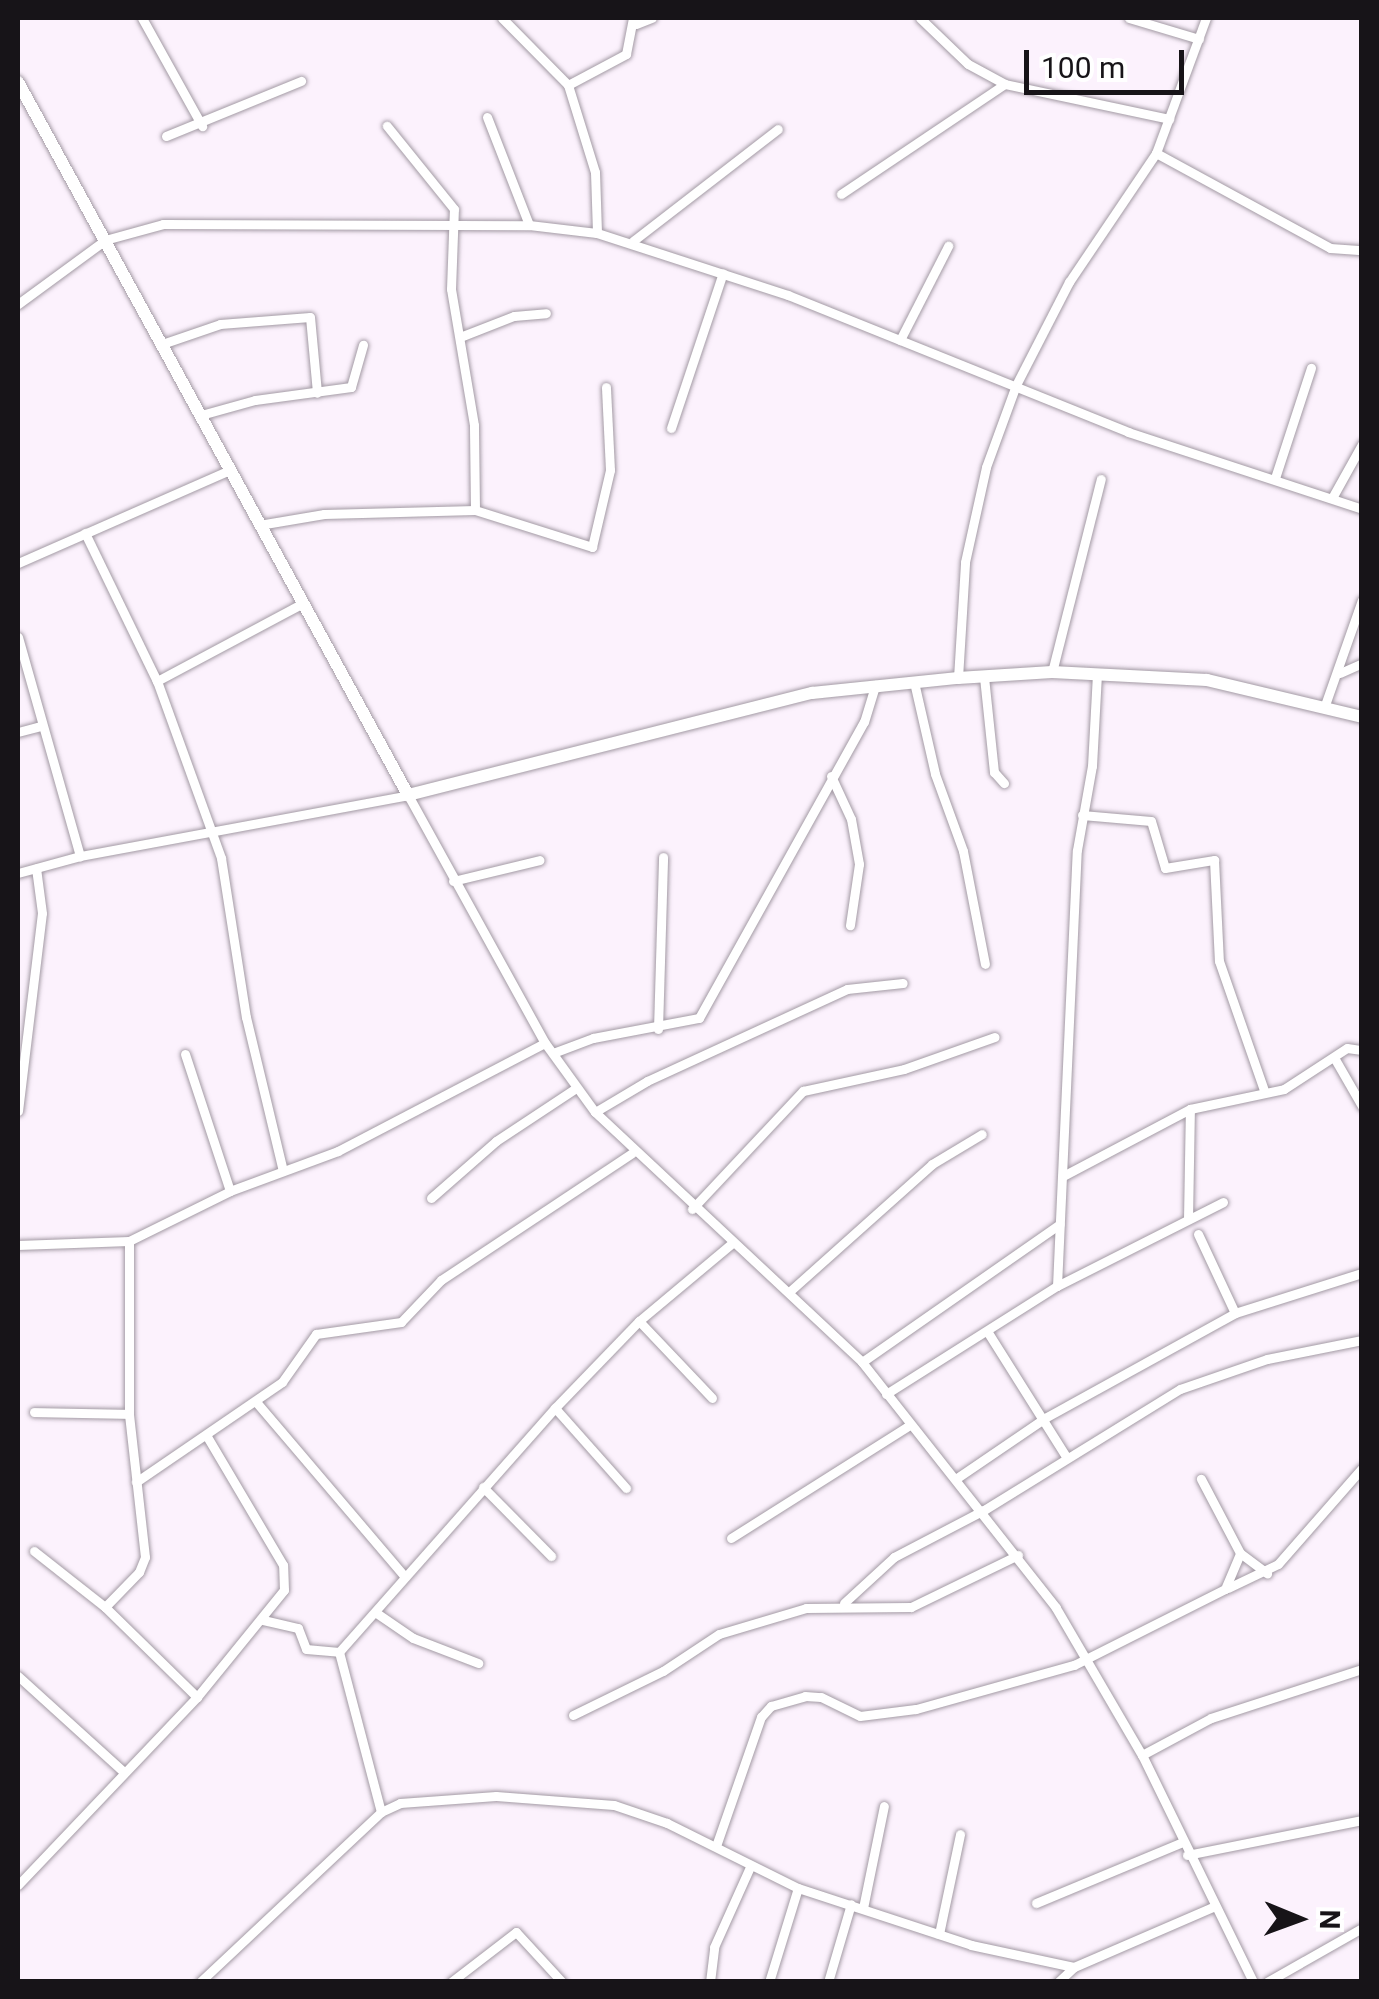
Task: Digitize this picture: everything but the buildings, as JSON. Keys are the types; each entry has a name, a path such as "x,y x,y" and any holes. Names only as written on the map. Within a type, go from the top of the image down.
{"main road":[{"path":"18,82 408,796 812,693 958,678 1052,672 1207,680 1362,717"}],"street":[{"path":"142,18 202,126"},
{"path":"502,18 568,85 592,156 597,233"},
{"path":"568,85 626,54 634,21 652,18"},
{"path":"920,18 968,64 1005,84 1169,120"},
{"path":"1130,18 1199,39"},
{"path":"958,678 965,562 986,467 1016,385 1069,282 1156,153 1206,18"},
{"path":"166,136 202,126 301,81"},
{"path":"841,194 1005,84"},
{"path":"486,116 529,225"},
{"path":"386,126 448,196 454,224 451,290 476,442 475,510"},
{"path":"634,240 778,129"},
{"path":"1156,153 1330,248 1362,250"},
{"path":"18,304 105,240 163,224 529,225 597,233 634,240 724,273 1128,432 1362,509"},
{"path":"900,340 948,246"},
{"path":"671,428 724,273"},
{"path":"460,336 514,316 546,313"},
{"path":"162,344 220,324 310,317 318,393"},
{"path":"201,415 351,387 363,346"},
{"path":"1274,478 1311,368"},
{"path":"260,524 324,514 475,510 592,547 610,470 606,387"},
{"path":"1332,498 1362,444"},
{"path":"18,564 230,470"},
{"path":"1052,672 1101,480"},
{"path":"85,533 157,681 208,831 222,858 246,1017 283,1170"},
{"path":"1325,706 1362,600"},
{"path":"157,681 302,603"},
{"path":"18,637 80,856"},
{"path":"1340,672 1362,663"},
{"path":"1057,1286 1082,815 1092,766 1096,674"},
{"path":"984,677 994,772 1004,782"},
{"path":"914,682 935,774 963,851 985,964"},
{"path":"553,1054 594,1038 692,1024 714,997 831,776 864,722 874,685"},
{"path":"18,732 41,726"},
{"path":"831,776 836,796 850,819 860,864 850,924"},
{"path":"18,873 80,856 408,796 545,1043 595,1112 692,1210 790,1292 862,1362 1018,1555 1086,1656 1142,1755 1180,1843 1253,1982"},
{"path":"818,802 836,796"},
{"path":"1082,815 1151,821 1165,868 1214,860 1219,961 1264,1090"},
{"path":"658,1028 663,857"},
{"path":"453,881 540,860"},
{"path":"18,1112 42,912 36,868"},
{"path":"595,1112 647,1080 847,989 903,982"},
{"path":"692,1210 803,1092 828,1081 904,1069 994,1038"},
{"path":"18,1245 129,1241 230,1191 418,1112 545,1043"},
{"path":"1063,1176 1190,1109 1299,1083 1336,1061 1347,1048 1362,1050"},
{"path":"185,1054 230,1191"},
{"path":"1336,1061 1362,1106"},
{"path":"431,1198 496,1141 576,1088"},
{"path":"1188,1219 1190,1109"},
{"path":"790,1292 932,1164 982,1134"},
{"path":"136,1482 256,1403 297,1368 316,1334 401,1322 441,1280 632,1153"},
{"path":"886,1394 1057,1286 1223,1202"},
{"path":"862,1362 1060,1224"},
{"path":"1198,1234 1235,1313"},
{"path":"106,1607 144,1566 129,1414 129,1241"},
{"path":"339,1652 555,1408 639,1321 730,1245"},
{"path":"957,1478 1045,1418 1235,1313 1362,1273"},
{"path":"639,1321 712,1398"},
{"path":"987,1331 1065,1455"},
{"path":"844,1604 894,1557 984,1510 1065,1455 1225,1370 1362,1340"},
{"path":"256,1403 405,1577"},
{"path":"555,1408 626,1488"},
{"path":"34,1412 129,1414"},
{"path":"731,1538 910,1425"},
{"path":"18,1886 197,1697 284,1590 283,1565 206,1435"},
{"path":"716,1846 770,1706 822,1696 860,1716 916,1709 1060,1670 1267,1573 1362,1468"},
{"path":"1202,1479 1240,1554 1267,1573"},
{"path":"483,1487 551,1556"},
{"path":"34,1551 106,1607 197,1697"},
{"path":"1226,1589 1240,1554"},
{"path":"573,1715 663,1671 719,1634 784,1611 844,1604 911,1607 1018,1555"},
{"path":"375,1612 413,1638 478,1664"},
{"path":"263,1620 298,1628 306,1648 339,1652"},
{"path":"339,1652 381,1812"},
{"path":"1142,1755 1211,1718 1362,1669"},
{"path":"18,1676 124,1772"},
{"path":"200,1982 381,1812 400,1803 496,1796 614,1805 716,1846 750,1867 798,1888 939,1934 1074,1967"},
{"path":"863,1908 884,1806"},
{"path":"1187,1855 1362,1820"},
{"path":"939,1934 960,1834"},
{"path":"1036,1903 1180,1843"},
{"path":"710,1982 714,1947 750,1867"},
{"path":"768,1982 798,1888"},
{"path":"828,1982 851,1904"},
{"path":"1058,1982 1074,1967 1215,1906"},
{"path":"1266,1982 1362,1928"},
{"path":"451,1982 516,1932 562,1982"}]}
